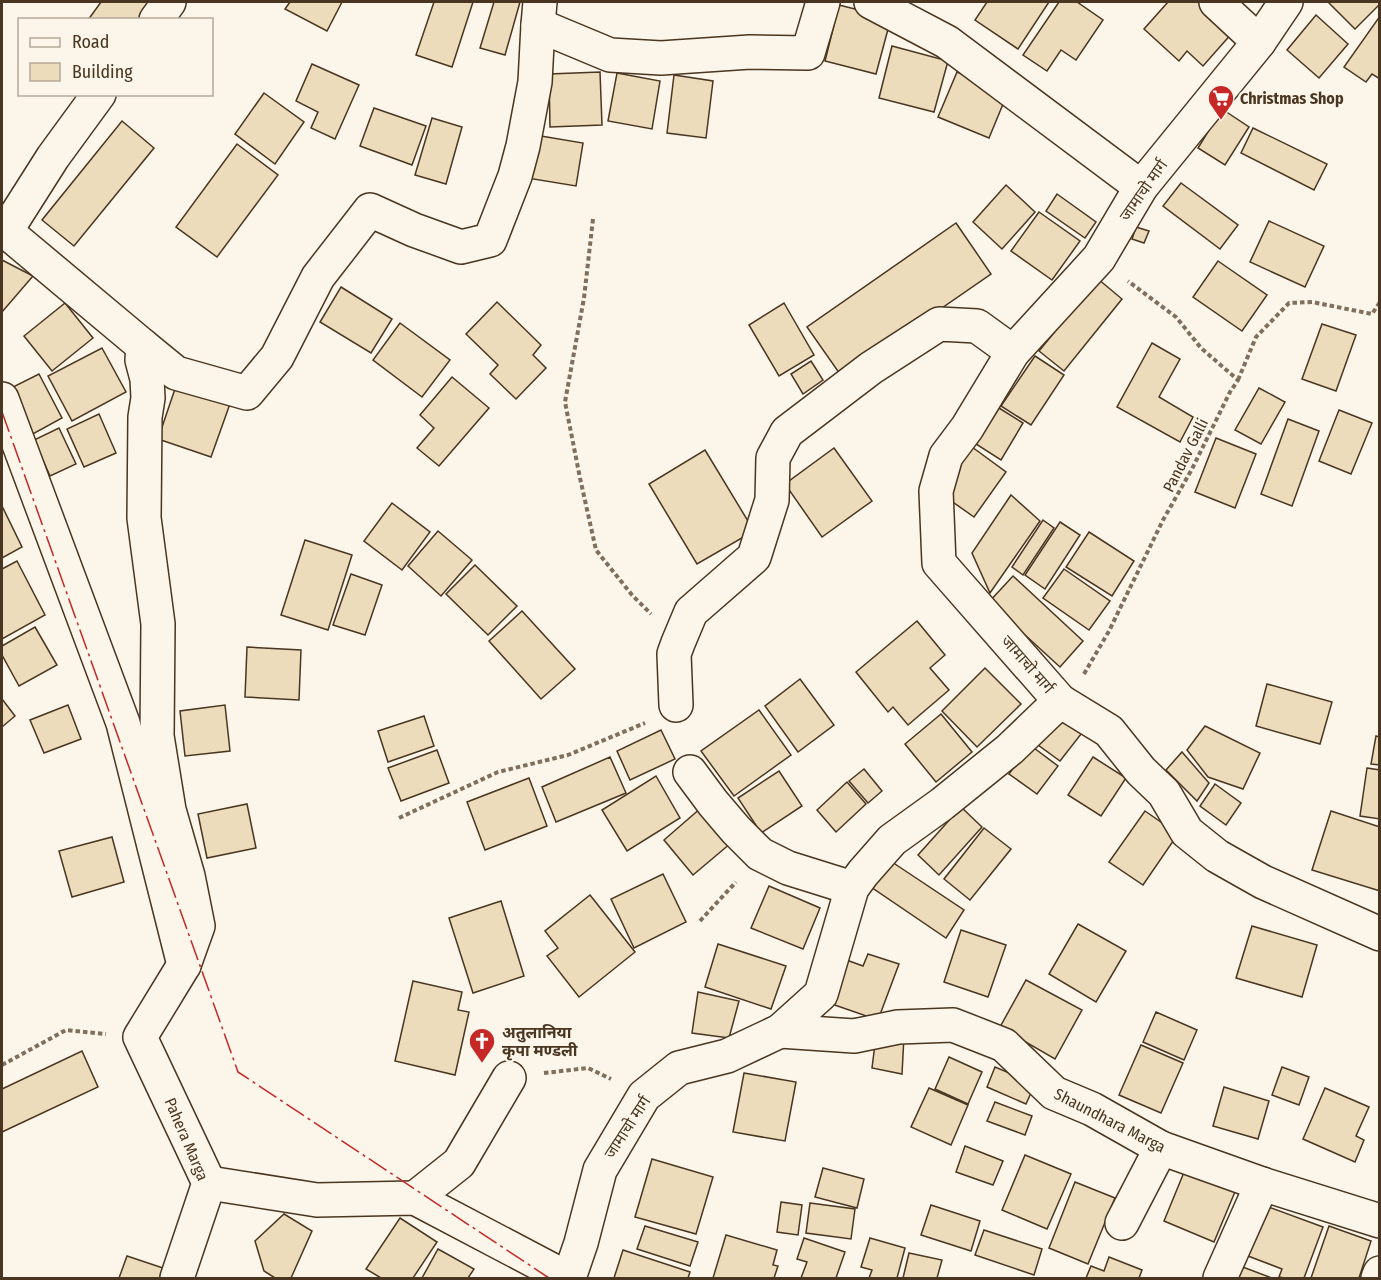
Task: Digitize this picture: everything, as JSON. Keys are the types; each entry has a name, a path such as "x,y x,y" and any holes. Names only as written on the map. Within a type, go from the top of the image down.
{"street":[{"path":"157,18 169,2"},
{"path":"98,96 4,229 176,373 247,393 277,357 318,277 369,210 461,247 490,240 515,176 523,146 535,82 539,14 610,55 661,58 750,52 808,53 823,2"},
{"path":"871,2 947,42 1141,187"},
{"path":"1216,2 1259,42"},
{"name":"जामाचो मार्ग","path":"568,1278 581,1243 600,1170 644,1096 679,1068 727,1056 780,1031 821,994 852,888 892,840 942,804 1010,749 1060,701 939,563 936,491 946,456 968,428 1013,352 1099,258 1141,187 1259,42 1286,2"},
{"path":"676,705 674,654 678,643 691,612 754,556 772,500 773,458 786,432 871,368 939,324 977,326 1013,352"},
{"path":"140,1037 184,965 198,926 188,876 169,810 157,736 158,624 144,518 145,417 148,398 147,379 142,360 143,346"},
{"path":"2,399 123,723 184,965"},
{"path":"1060,701 1109,731 1141,771 1164,793 1186,832 1217,856 1263,882 1380,934"},
{"path":"690,772 712,803 760,854 788,868 852,888"},
{"name":"Shaundhara Marga","path":"780,1031 854,1036 898,1027 952,1025 1004,1045 1054,1093 1092,1109 1161,1148 1262,1184 1380,1221"},
{"name":"Pahera Marga","path":"140,1037 209,1182 177,1278"},
{"path":"415,1198 459,1163 509,1078"},
{"path":"1122,1223 1161,1148"},
{"path":"209,1182 316,1200 415,1198 568,1278"},
{"path":"1220,1278 1262,1184"},
{"path":"1378,1278 1380,1273"}],"path":[{"path":"593,219 584,298 566,402 580,478 596,550 632,595 678,643"},
{"path":"1099,258 1143,294 1176,317 1201,348 1239,380"},
{"name":"Pandav Galli","path":"1060,701 1081,679 1109,631 1163,520 1192,469 1230,392 1239,380 1256,338 1289,303 1312,302 1372,314 1380,302"},
{"path":"399,818 498,772 568,755 648,722"},
{"path":"700,921 760,854"},
{"path":"2,1065 66,1030 140,1037"},
{"path":"509,1078 588,1068 644,1096"}],"building":[{"path":"101,2 157,2 146,18 89,18"},
{"path":"290,2 342,2 327,31 285,9"},
{"path":"434,2 473,2 452,67 416,55"},
{"path":"494,2 520,2 505,55 480,48"},
{"path":"987,2 1049,2 1018,49 975,20"},
{"path":"1059,2 1077,2 1103,20 1076,60 1061,50 1047,71 1023,55"},
{"path":"1168,2 1200,2 1233,32 1203,66 1187,51 1179,61 1144,29"},
{"path":"1328,2 1380,2 1380,4 1355,29"},
{"path":"839,5 891,18 876,74 825,61"},
{"path":"1316,15 1348,44 1319,78 1287,50"},
{"path":"1380,16 1380,79 1372,74 1366,82 1344,67"},
{"path":"892,46 948,61 934,112 879,98"},
{"path":"312,64 359,85 335,139 311,128 318,112 296,101"},
{"path":"600,72 602,125 550,127 549,74"},
{"path":"957,72 1008,92 989,138 938,117"},
{"path":"617,73 660,81 652,129 608,121"},
{"path":"674,75 713,81 706,138 667,133"},
{"path":"264,93 304,122 275,164 235,134"},
{"path":"374,108 426,126 412,165 360,146"},
{"path":"1222,109 1249,127 1225,165 1198,148"},
{"path":"432,118 462,127 446,184 415,175"},
{"path":"122,121 154,148 74,246 42,220"},
{"path":"1253,128 1327,164 1314,190 1241,153"},
{"path":"535,135 583,143 576,186 527,178"},
{"path":"237,144 278,175 217,257 176,227"},
{"path":"1181,183 1238,225 1220,249 1163,206"},
{"path":"1006,185 1035,212 1002,249 973,222"},
{"path":"1057,194 1096,222 1085,238 1046,211"},
{"path":"1039,212 1080,241 1052,280 1011,251"},
{"path":"1269,221 1324,246 1305,287 1250,262"},
{"path":"956,223 991,274 842,377 807,327"},
{"path":"1136,227 1149,231 1144,243 1132,239"},
{"path":"2,260 33,276 2,312"},
{"path":"1218,261 1267,295 1242,331 1193,297"},
{"path":"1098,279 1122,299 1064,371 1039,351"},
{"path":"341,287 392,319 371,353 320,322"},
{"path":"497,302 541,345 533,355 546,368 516,399 490,374 498,365 466,334"},
{"path":"65,303 93,338 52,371 24,336"},
{"path":"784,303 814,355 779,376 749,325"},
{"path":"400,323 450,360 422,397 373,360"},
{"path":"1322,324 1356,335 1336,391 1302,379"},
{"path":"1152,343 1180,359 1159,397 1193,417 1180,442 1117,407"},
{"path":"102,348 126,392 72,421 48,376"},
{"path":"1035,356 1064,375 1031,425 1001,406"},
{"path":"811,361 823,380 803,394 791,374"},
{"path":"39,374 62,418 31,435 7,390"},
{"path":"452,377 489,408 439,466 417,448 434,428 420,415"},
{"path":"177,383 231,401 211,457 158,439"},
{"path":"1259,388 1285,402 1261,444 1235,430"},
{"path":"999,408 1023,423 1001,460 976,444"},
{"path":"1339,410 1372,423 1351,474 1319,461"},
{"path":"99,414 116,453 84,467 67,429"},
{"path":"1288,419 1319,431 1292,506 1261,494"},
{"path":"59,428 76,464 50,476 34,440"},
{"path":"1216,438 1256,454 1235,508 1195,492"},
{"path":"972,447 1006,472 974,517 940,493"},
{"path":"834,448 872,501 822,537 785,484"},
{"path":"705,450 754,531 697,564 649,484"},
{"path":"1011,495 1040,521 990,593 972,553"},
{"path":"392,503 430,532 402,570 364,541"},
{"path":"2,506 22,547 2,558"},
{"path":"1043,520 1054,528 1023,575 1012,567"},
{"path":"1060,522 1080,535 1045,589 1025,575"},
{"path":"438,531 472,560 441,596 408,566"},
{"path":"1089,532 1134,561 1112,596 1066,567"},
{"path":"305,540 352,555 328,630 281,615"},
{"path":"17,561 45,615 2,639 2,569"},
{"path":"475,565 517,606 488,635 446,594"},
{"path":"1064,569 1110,601 1089,630 1043,598"},
{"path":"351,574 382,585 365,635 333,625"},
{"path":"1013,576 1083,641 1060,667 989,602"},
{"path":"522,611 575,669 541,699 489,641"},
{"path":"917,621 945,655 930,668 949,690 908,725 893,707 888,712 856,672"},
{"path":"35,627 57,665 19,686 2,655 2,646"},
{"path":"247,647 301,650 299,700 245,697"},
{"path":"985,668 1021,704 977,747 942,711"},
{"path":"800,679 834,725 798,752 765,706"},
{"path":"1267,684 1332,702 1320,744 1256,726"},
{"path":"2,699 15,716 2,727"},
{"path":"68,705 81,739 44,753 30,720"},
{"path":"225,705 230,751 185,756 180,711"},
{"path":"1058,709 1085,729 1060,761 1034,742"},
{"path":"759,710 791,755 734,796 701,751"},
{"path":"941,714 972,752 936,782 905,744"},
{"path":"424,716 434,746 388,762 378,731"},
{"path":"1205,726 1260,753 1243,789 1208,777 1187,750"},
{"path":"661,730 675,759 630,780 617,751"},
{"path":"1376,736 1380,737 1380,765 1371,764"},
{"path":"1030,745 1058,766 1037,794 1009,774"},
{"path":"437,750 449,783 401,801 388,768"},
{"path":"1182,752 1209,783 1197,801 1166,770"},
{"path":"610,757 626,793 556,822 542,787"},
{"path":"1093,757 1126,778 1101,816 1068,795"},
{"path":"1367,768 1380,770 1380,819 1360,816"},
{"path":"864,769 882,791 868,803 849,781"},
{"path":"779,771 802,806 761,833 738,798"},
{"path":"656,776 680,818 627,851 602,810"},
{"path":"529,778 547,826 485,850 467,802"},
{"path":"847,782 866,804 836,832 817,810"},
{"path":"1215,784 1241,803 1226,825 1200,806"},
{"path":"247,804 256,848 207,858 198,814"},
{"path":"702,807 731,843 693,875 664,840"},
{"path":"961,807 982,827 939,875 918,855"},
{"path":"1145,811 1178,834 1143,885 1109,862"},
{"path":"1331,811 1380,827 1380,891 1312,870"},
{"path":"984,828 1011,849 970,900 944,879"},
{"path":"112,837 124,882 72,897 59,851"},
{"path":"889,860 964,910 946,938 871,887"},
{"path":"663,874 686,922 634,948 611,899"},
{"path":"769,886 820,908 803,949 751,928"},
{"path":"590,895 635,952 579,997 547,956 558,948 545,931"},
{"path":"501,901 524,976 473,993 449,918"},
{"path":"1078,924 1126,951 1096,1002 1049,974"},
{"path":"1252,926 1317,945 1302,997 1236,978"},
{"path":"961,930 1006,945 988,997 944,982"},
{"path":"718,944 786,966 771,1009 705,987"},
{"path":"868,954 899,964 878,1020 826,1002 841,958 863,966"},
{"path":"1026,980 1082,1010 1055,1059 1000,1027"},
{"path":"413,981 462,992 458,1010 469,1012 455,1075 395,1061"},
{"path":"698,992 739,1001 729,1038 692,1033"},
{"path":"1156,1012 1197,1030 1184,1060 1143,1042"},
{"path":"904,1036 902,1074 872,1068 875,1044"},
{"path":"1141,1045 1183,1063 1161,1113 1119,1095"},
{"path":"82,1051 98,1087 2,1132 2,1089"},
{"path":"949,1057 982,1072 968,1104 935,1089"},
{"path":"995,1067 1035,1084 1026,1104 987,1087"},
{"path":"1282,1067 1309,1077 1299,1105 1272,1095"},
{"path":"744,1073 796,1082 785,1141 733,1132"},
{"path":"1224,1087 1269,1101 1258,1139 1213,1126"},
{"path":"929,1088 968,1105 951,1145 911,1127"},
{"path":"1325,1088 1369,1107 1356,1136 1364,1140 1355,1162 1303,1139"},
{"path":"995,1102 1032,1116 1025,1135 987,1121"},
{"path":"965,1146 1003,1161 993,1185 956,1172"},
{"path":"1025,1155 1071,1174 1047,1229 1002,1210"},
{"path":"652,1159 713,1177 696,1234 635,1217"},
{"path":"1187,1165 1237,1187 1214,1242 1164,1221"},
{"path":"823,1168 864,1179 857,1208 815,1197"},
{"path":"1075,1182 1115,1198 1088,1264 1049,1248"},
{"path":"781,1202 802,1205 798,1235 777,1232"},
{"path":"810,1203 855,1209 851,1239 806,1233"},
{"path":"931,1205 980,1221 971,1251 921,1235"},
{"path":"1266,1206 1323,1227 1304,1278 1279,1277 1282,1269 1248,1256"},
{"path":"284,1214 312,1231 291,1278 275,1278 264,1271 255,1241"},
{"path":"400,1218 437,1242 413,1278 381,1278 366,1269"},
{"path":"645,1226 698,1242 690,1266 637,1249"},
{"path":"1329,1226 1371,1241 1359,1278 1311,1278"},
{"path":"984,1230 1042,1249 1034,1275 975,1255"},
{"path":"726,1235 777,1250 773,1265 778,1266 774,1278 713,1278"},
{"path":"804,1238 845,1252 836,1278 801,1278 807,1262 797,1259"},
{"path":"870,1238 905,1248 897,1278 869,1278 872,1270 861,1267"},
{"path":"438,1249 474,1269 468,1278 422,1278"},
{"path":"623,1250 690,1272 688,1278 614,1278"},
{"path":"909,1253 942,1260 937,1278 903,1278"},
{"path":"127,1256 163,1268 160,1278 119,1278"},
{"path":"1109,1257 1142,1270 1139,1278 1086,1278 1091,1266 1104,1271"},
{"path":"1240,1266 1272,1278 1235,1278"}],"power":[{"path":"2,412 238,1072 549,1278"}],"place":[{"name":"Christmas Shop","path":"1221,121"},
{"name":"अतुलानिया कृपा मण्डली","path":"482,1064"}]}
